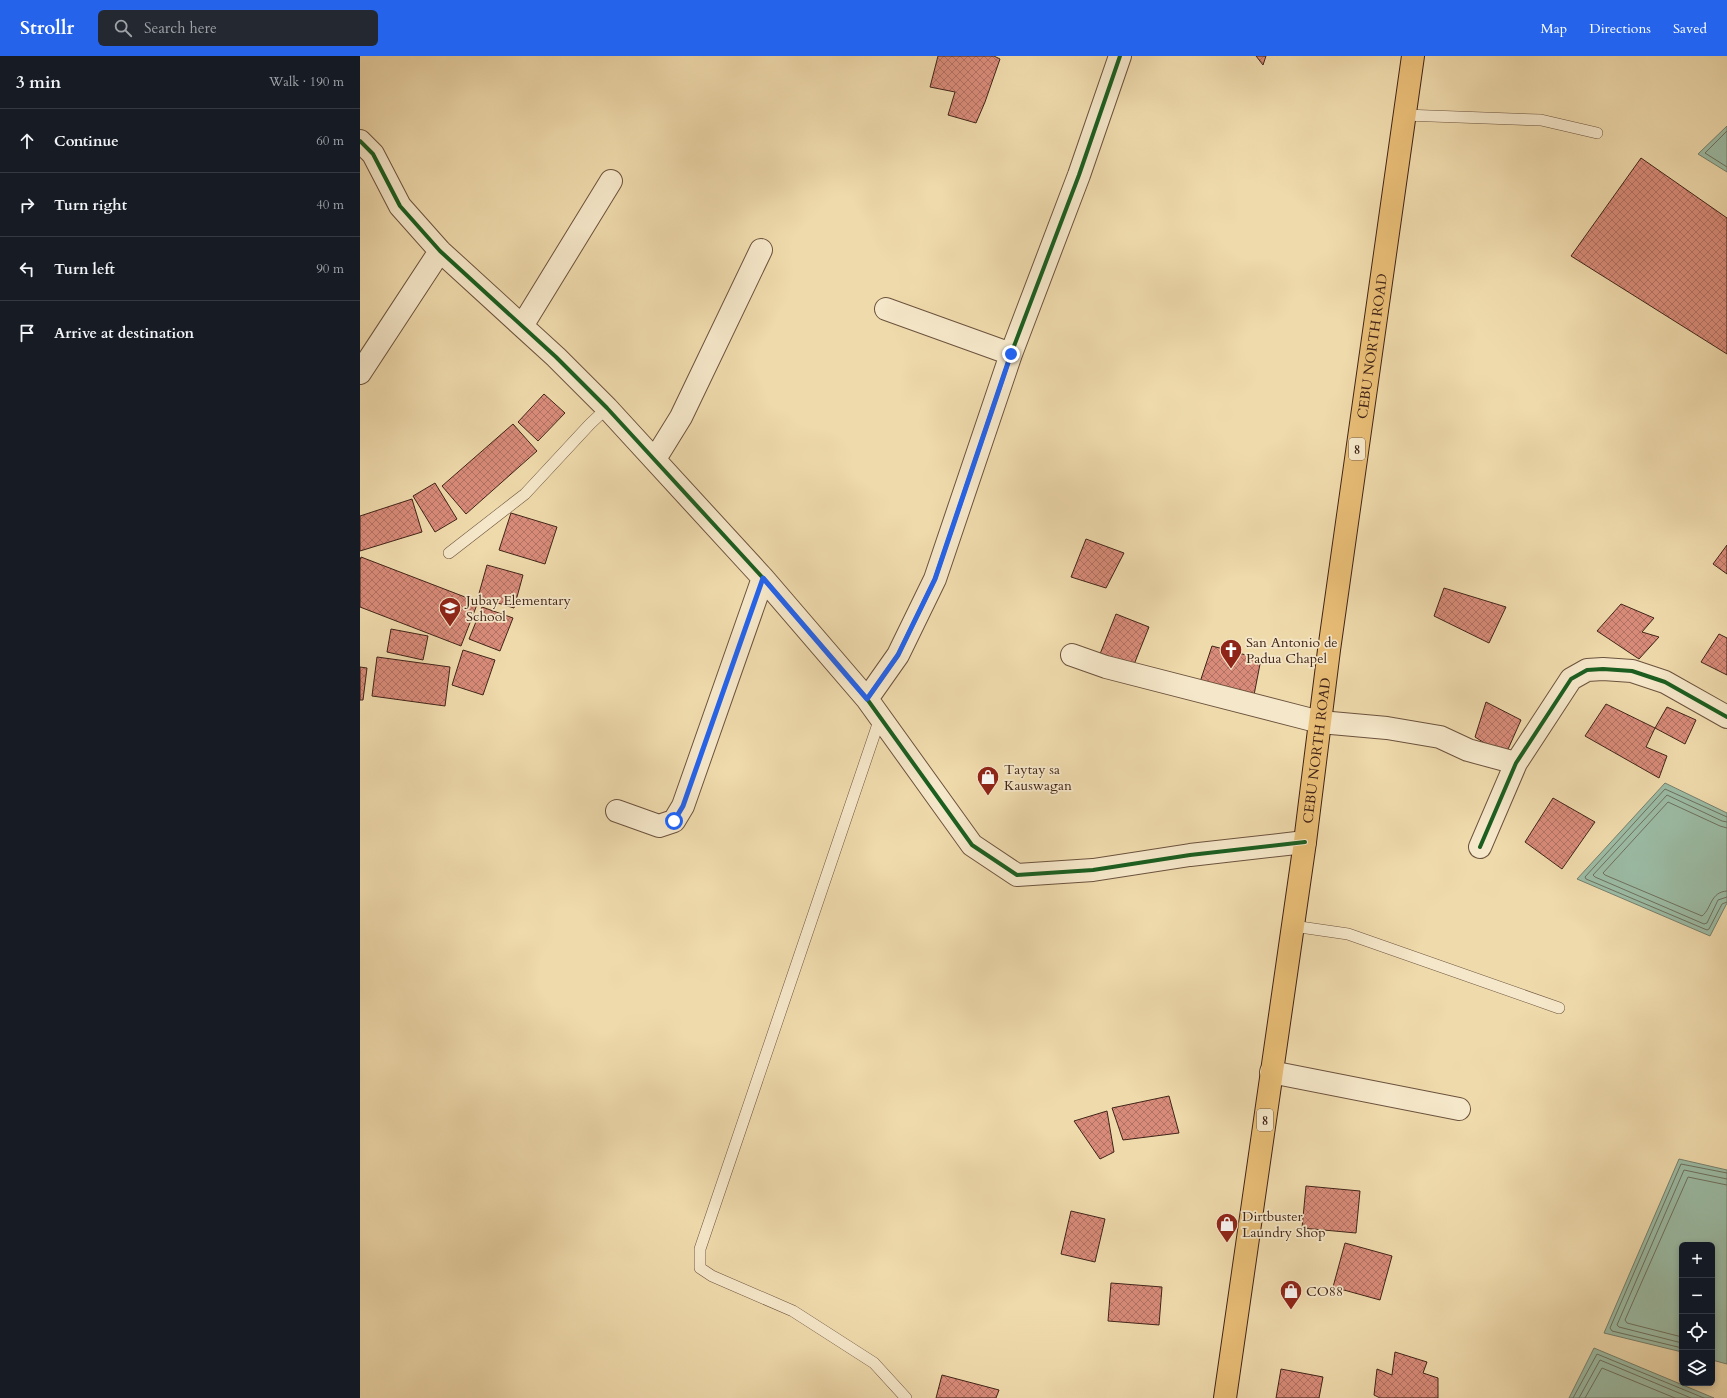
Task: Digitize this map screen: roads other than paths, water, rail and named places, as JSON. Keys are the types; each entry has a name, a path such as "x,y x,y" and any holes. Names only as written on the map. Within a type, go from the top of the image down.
{"highway":[{"name":"CEBU NORTH ROAD","path":"1225,1398 1305,842 1320,722 1413,56"}],"street":[{"path":"867,699 898,655 935,579 1011,354 1079,175 1120,56"},
{"path":"364,155 400,206 440,250 607,408 763,578 867,699 972,845 1017,875 1093,870 1190,855 1305,842"},
{"path":"522,326 611,181"},
{"path":"360,373 440,250"},
{"path":"655,459 681,417 761,250"},
{"path":"886,309 1011,354"},
{"path":"617,811 659,826 674,821 683,806 763,578"},
{"path":"1072,655 1106,667 1320,722 1387,728 1440,738 1468,750 1516,763"},
{"path":"1480,847 1516,763 1571,679 1587,670 1603,668 1632,671 1665,682 1727,717"},
{"path":"1272,1072 1459,1109"}],"lane":[{"path":"1404,115 1541,120 1597,133"},
{"path":"449,553 525,494 590,424 607,408"},
{"path":"880,718 700,1249 700,1268 712,1276 793,1311 874,1363 906,1398"},
{"path":"1293,926 1348,934 1559,1008"}],"water":[{"path":"1727,126 1727,172 1698,154"},
{"path":"1665,783 1727,813 1727,903 1710,936 1577,879"},
{"path":"1679,1159 1727,1170 1727,1364 1715,1361 1715,1242 1679,1242 1679,1351 1604,1333"},
{"path":"1594,1348 1679,1383 1679,1386 1685,1386 1714,1398 1569,1398"}],"place":[{"name":"Jubay Elementary School","path":"450,628"},
{"name":"San Antonio de Padua Chapel","path":"1231,670"},
{"name":"Taytay sa Kauswagan","path":"988,796"},
{"name":"Dirtbuster Laundry Shop","path":"1227,1244"},
{"name":"CO88","path":"1291,1310"}]}
